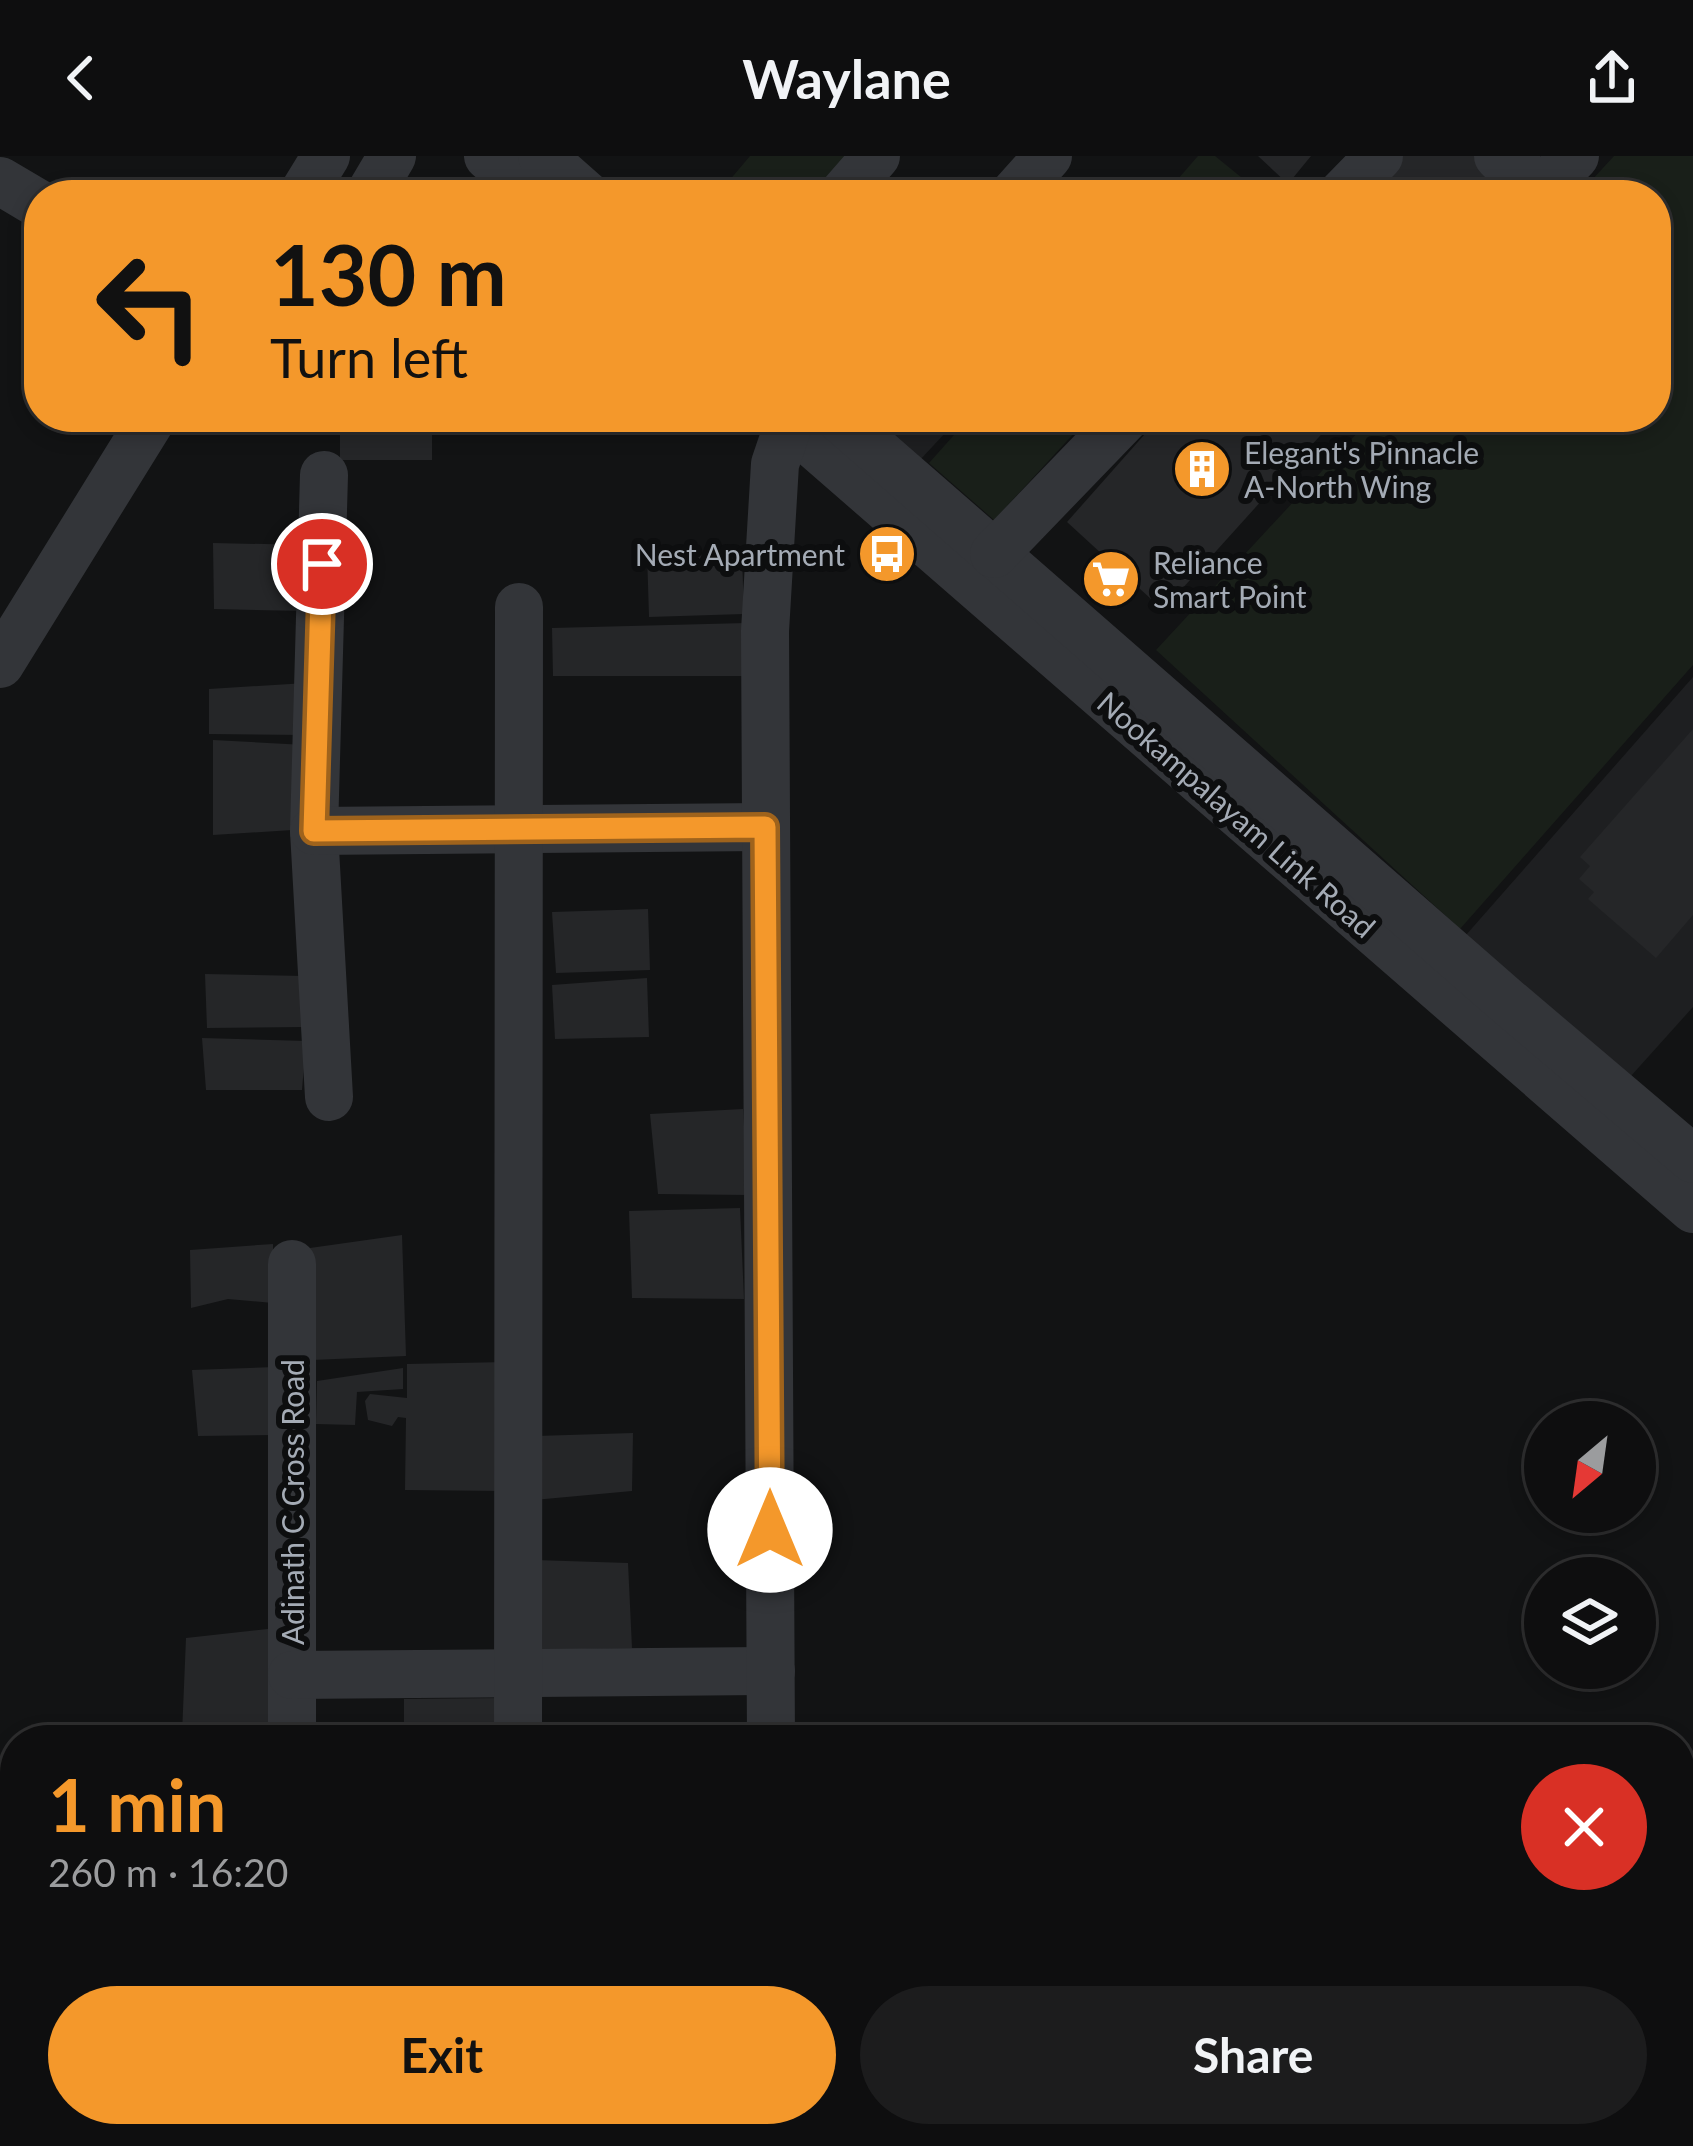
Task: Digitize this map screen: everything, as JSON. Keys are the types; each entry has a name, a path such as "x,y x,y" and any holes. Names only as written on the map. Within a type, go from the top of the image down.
{"street":[{"path":"488,156 567,177"},
{"path":"855,180 877,156"},
{"path":"1026,180 1048,156"},
{"path":"1356,180 1379,156"},
{"path":"1498,156 1515,173 1536,180"},
{"path":"1552,180 1575,156"},
{"path":"0,664 144,432"},
{"path":"771,1725 765,631 775,464 784,432"},
{"name":"Nookampalayam Link Road","path":"802,432 1693,1209"},
{"name":"Nookampalayam Link Road","path":"855,432 1693,1159"},
{"path":"994,554 1112,432"},
{"path":"324,476 314,831 329,1097"},
{"path":"518,1725 519,607"},
{"path":"314,831 765,827"},
{"name":"Adinath C Cross Road","path":"292,1264 292,1725"},
{"path":"292,1676 771,1671"}],"shaded area":[{"path":"750,156 864,156 843,180 730,180"},
{"path":"1198,156 1215,156 1245,180 1177,180"},
{"path":"1614,156 1693,156 1693,665 1460,929 1156,650 1358,432 1671,432 1671,180 1592,180"},
{"path":"886,432 946,432 919,461"},
{"path":"957,432 1075,432 994,520 929,463"},
{"path":"1693,677 1693,1007 1631,1076 1466,935"}],"building":[{"path":"1258,156 1311,156 1291,180 1284,180"},
{"path":"1390,156 1482,156 1509,180 1369,180"},
{"path":"340,432 432,432 432,460 340,460"},
{"name":"Elegant's Pinnacle A-North Wing","path":"1147,432 1323,432 1163,610 1067,522"},
{"path":"213,543 308,545 304,611 214,609"},
{"path":"647,553 742,556 744,614 649,617"},
{"path":"746,623 743,676 553,676 552,628"},
{"path":"306,683 305,735 209,734 209,689"},
{"path":"1693,729 1693,915 1656,958 1588,899 1594,892 1579,879 1590,866 1580,857"},
{"path":"213,740 305,745 308,829 213,835"},
{"path":"648,909 650,970 556,973 552,912"},
{"path":"205,974 304,976 305,1027 207,1028"},
{"path":"647,978 649,1037 555,1039 552,985"},
{"path":"202,1038 306,1041 302,1090 206,1090"},
{"path":"743,1109 748,1195 658,1194 650,1114"},
{"path":"740,1208 744,1299 632,1298 629,1211"},
{"path":"402,1235 406,1356 312,1360 310,1248"},
{"path":"273,1244 273,1303 228,1299 191,1308 190,1250"},
{"path":"507,1362 505,1491 405,1490 406,1418 398,1417 392,1426 368,1420 365,1401 370,1394 407,1398 407,1364"},
{"path":"275,1367 275,1435 198,1436 192,1370"},
{"path":"403,1368 403,1389 357,1392 355,1425 316,1424 317,1381"},
{"path":"633,1433 632,1491 534,1500 536,1436"},
{"path":"535,1560 628,1563 632,1648 537,1650"},
{"path":"277,1628 275,1725 182,1725 186,1638"},
{"path":"504,1698 504,1725 404,1725 404,1699"}],"place":[{"name":"Elegant's Pinnacle A-North Wing","path":"1202,469"},
{"name":"Nest Apartment","path":"887,554"},
{"name":"Reliance Smart Point","path":"1111,579"}],"route":[{"path":"322,564 314,831 765,827 770,1530"}]}
